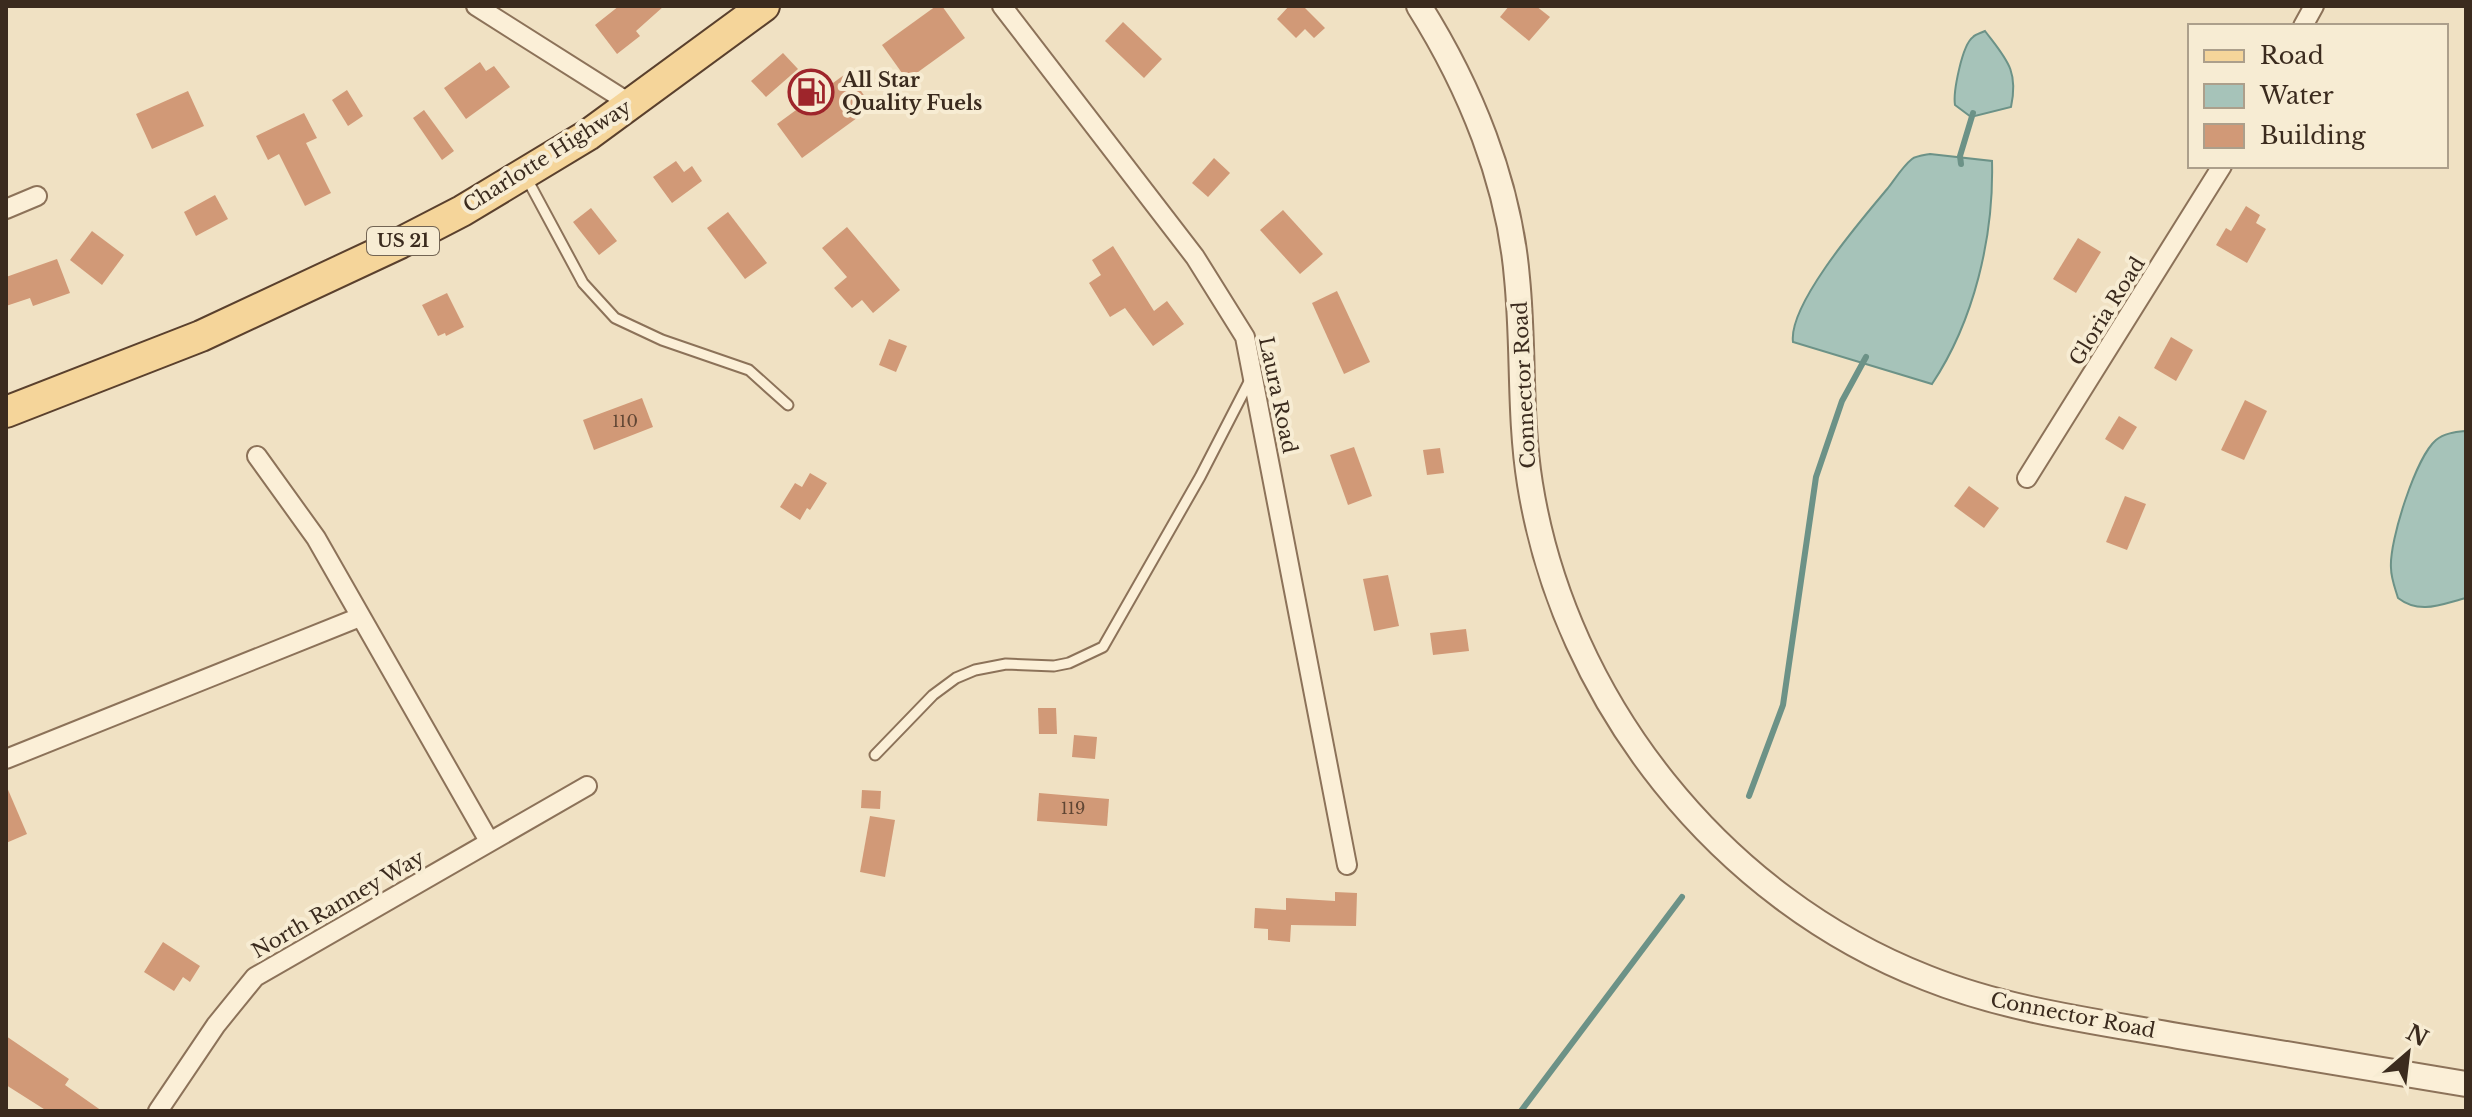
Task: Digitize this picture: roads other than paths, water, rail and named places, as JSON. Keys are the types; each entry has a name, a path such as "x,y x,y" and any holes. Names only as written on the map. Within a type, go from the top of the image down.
{"main road":[{"name":"Charlotte Highway","path":"6,412 201,336 413,236 588,135 764,6"}],"street":[{"path":"476,6 631,104"},
{"name":"Laura Road","path":"1002,6 1195,257 1245,337 1347,865"},
{"name":"Connector Road","path":"1419,6 1457,72 1499,181 1517,273 1524,450 1534,512 1555,585 1581,648 1607,699 1644,757 1710,836 1782,897 1831,930 1878,958 1968,992 2032,1010 2466,1084"},
{"path":"2304,24 2314,6"},
{"name":"Gloria Road","path":"2027,478 2221,168"},
{"path":"6,209 37,196"},
{"path":"257,456 316,538 489,841"},
{"path":"6,759 360,617"},
{"name":"North Ranney Way","path":"158,1111 216,1025 255,977 587,786"}],"lane":[{"path":"524,174 583,283 615,318 662,340 749,370 788,405"},
{"path":"875,755 933,695 956,678 975,670 1006,664 1054,666 1069,663 1103,647 1200,477 1253,375"}],"water":[{"path":"1985,31 2005,58 2012,74 2011,107 1971,117 1955,105 1957,80 1969,42"},
{"path":"1930,154 1992,161 1989,219 1978,277 1959,333 1932,384 1793,342 1802,306 1829,262 1905,165 1914,158"},
{"path":"2466,431 2466,598 2431,607 2415,606 2398,598 2392,576 2394,539 2399,520 2412,481 2428,449 2443,436"}],"waterway":[{"path":"1961,164 1960,156 1973,113"},
{"path":"1749,796 1783,705 1816,477 1842,401 1866,357"},
{"path":"1521,1111 1682,897"}],"place":[{"name":"All Star Quality Fuels","path":"811,92"}]}
